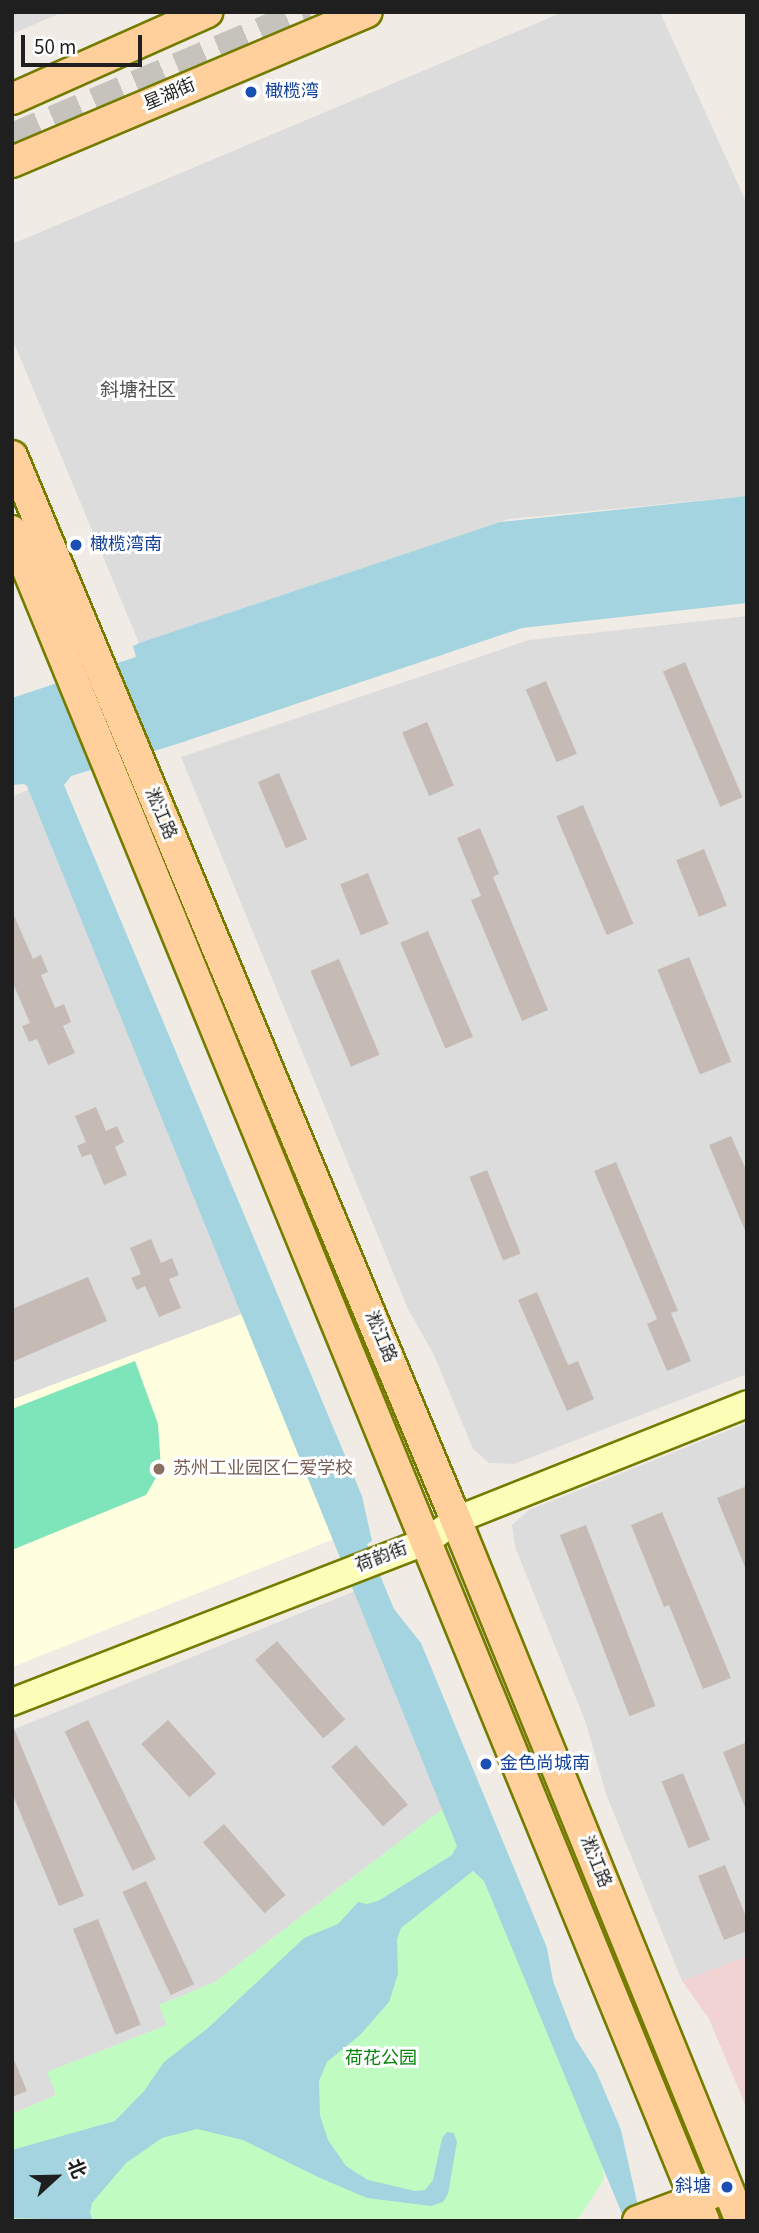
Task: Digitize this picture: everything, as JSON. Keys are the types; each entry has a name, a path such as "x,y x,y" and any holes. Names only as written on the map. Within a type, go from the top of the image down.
{"main road":[{"path":"12,99 207,12"},
{"name":"星湖街","path":"12,162 367,12"},
{"name":"淞江路","path":"12,456 82,663 115,785 701,2213"},
{"name":"淞江路","path":"12,531 142,771 740,2201"},
{"path":"644,2218 701,2213 740,2201"}],"street":[{"name":"荷韵街","path":"12,1702 427,1541 456,1520 747,1404"}],"shaded area":[{"path":"12,12 63,12 12,34"},
{"path":"563,12 660,12 747,204 747,496 509,519 139,643 12,338 12,244"},
{"path":"747,616 747,1374 514,1464 489,1463 473,1449 434,1355 408,1309 181,757 529,640"},
{"path":"29,789 242,1314 12,1400 12,797"},
{"name":"苏州工业园区仁爱学校","path":"242,1314 334,1539 12,1667 12,1400"},
{"path":"747,1423 747,1956 682,1981 606,1794 586,1723 515,1547 512,1525 529,1510"},
{"path":"355,1591 444,1808 215,1982 160,2005 167,2025 48,2072 56,2095 12,2114 12,1730"},
{"path":"747,1956 747,2109 709,2019 682,1981"}],"green space":[{"path":"135,1361 158,1424 161,1469 146,1495 12,1550 12,1409"},
{"name":"荷花公园","path":"444,1808 470,1872 479,1874 484,1881 602,2161 604,2179 581,2215 574,2221 12,2221 12,2114 56,2095 47,2072 167,2025 159,2005 215,1982"}],"water":[{"path":"747,496 747,603 522,628 177,744 71,776 64,785 362,1496 372,1541 367,1544 394,1609 421,1643 547,1948 553,1981 575,2038 596,2071 621,2130 638,2206 625,2221 484,1881 473,1871 401,1928 397,1939 398,1974 389,2002 360,2035 327,2062 319,2081 320,2115 328,2140 346,2166 368,2180 415,2191 425,2190 433,2180 442,2138 447,2132 454,2133 457,2142 448,2194 443,2202 431,2206 367,2198 243,2140 197,2129 162,2138 126,2163 92,2203 90,2213 93,2221 12,2218 12,2150 115,2121 144,2091 164,2062 208,2028 304,1938 338,1924 358,1902 367,1904 378,1901 452,1855 457,1846 27,786 12,785 12,698 136,657 133,646 139,643 500,522"}],"building":[{"path":"685,662 742,797 720,807 663,671"},
{"path":"546,681 577,754 557,762 526,690"},
{"path":"427,722 454,786 429,796 402,733"},
{"path":"279,773 307,839 286,848 258,782"},
{"path":"583,805 633,924 607,935 556,816"},
{"path":"480,828 499,874 493,877 548,1010 522,1021 471,900 481,896 457,838"},
{"path":"704,849 727,906 699,917 676,860"},
{"path":"368,873 389,924 361,935 340,884"},
{"path":"12,911 33,959 41,955 48,972 41,975 55,1008 64,1004 71,1022 63,1026 75,1053 48,1065 37,1039 29,1042 22,1026 30,1023 12,981"},
{"path":"428,931 473,1037 445,1049 400,943"},
{"path":"689,957 731,1062 700,1075 657,970"},
{"path":"339,959 380,1055 351,1067 310,971"},
{"path":"96,1107 106,1131 117,1126 124,1142 115,1147 127,1175 104,1185 91,1154 82,1157 77,1146 86,1142 75,1116"},
{"path":"731,1136 747,1172 747,1235 709,1145"},
{"path":"616,1162 678,1311 671,1313 691,1361 667,1371 647,1324 657,1319 594,1171"},
{"path":"487,1170 521,1253 503,1261 469,1177"},
{"path":"151,1239 161,1263 172,1258 179,1275 169,1279 181,1308 159,1317 145,1286 137,1290 131,1278 141,1274 130,1248"},
{"path":"88,1277 107,1321 12,1362 12,1309"},
{"path":"537,1292 568,1365 578,1361 594,1399 567,1411 518,1300"},
{"path":"747,1486 747,1570 746,1570 717,1498"},
{"path":"662,1512 731,1678 703,1689 669,1605 664,1607 631,1525"},
{"path":"586,1525 656,1706 629,1716 560,1535"},
{"path":"277,1641 345,1719 323,1739 255,1660"},
{"path":"88,1720 156,1859 133,1871 65,1731"},
{"path":"168,1720 216,1774 189,1798 141,1744"},
{"path":"12,1724 84,1896 59,1906 12,1793"},
{"path":"747,1742 747,1810 746,1810 723,1752"},
{"path":"356,1745 408,1805 383,1826 331,1767"},
{"path":"683,1773 710,1840 689,1848 662,1782"},
{"path":"224,1824 286,1895 265,1913 203,1842"},
{"path":"725,1865 747,1919 747,1931 724,1940 698,1876"},
{"path":"146,1881 194,1984 171,1995 122,1892"},
{"path":"98,1919 141,2025 116,2035 73,1929"},
{"path":"12,2055 27,2091 12,2097"}],"tunnel":[{"path":"12,138 309,12"}],"place":[{"name":"橄榄湾","path":"251,92"},
{"name":"橄榄湾南","path":"76,545"},
{"name":"苏州工业园区仁爱学校","path":"159,1469"},
{"name":"金色尚城南","path":"486,1764"},
{"name":"斜塘","path":"727,2187"}],"district":[{"name":"斜塘社区","path":"138,391"}]}
